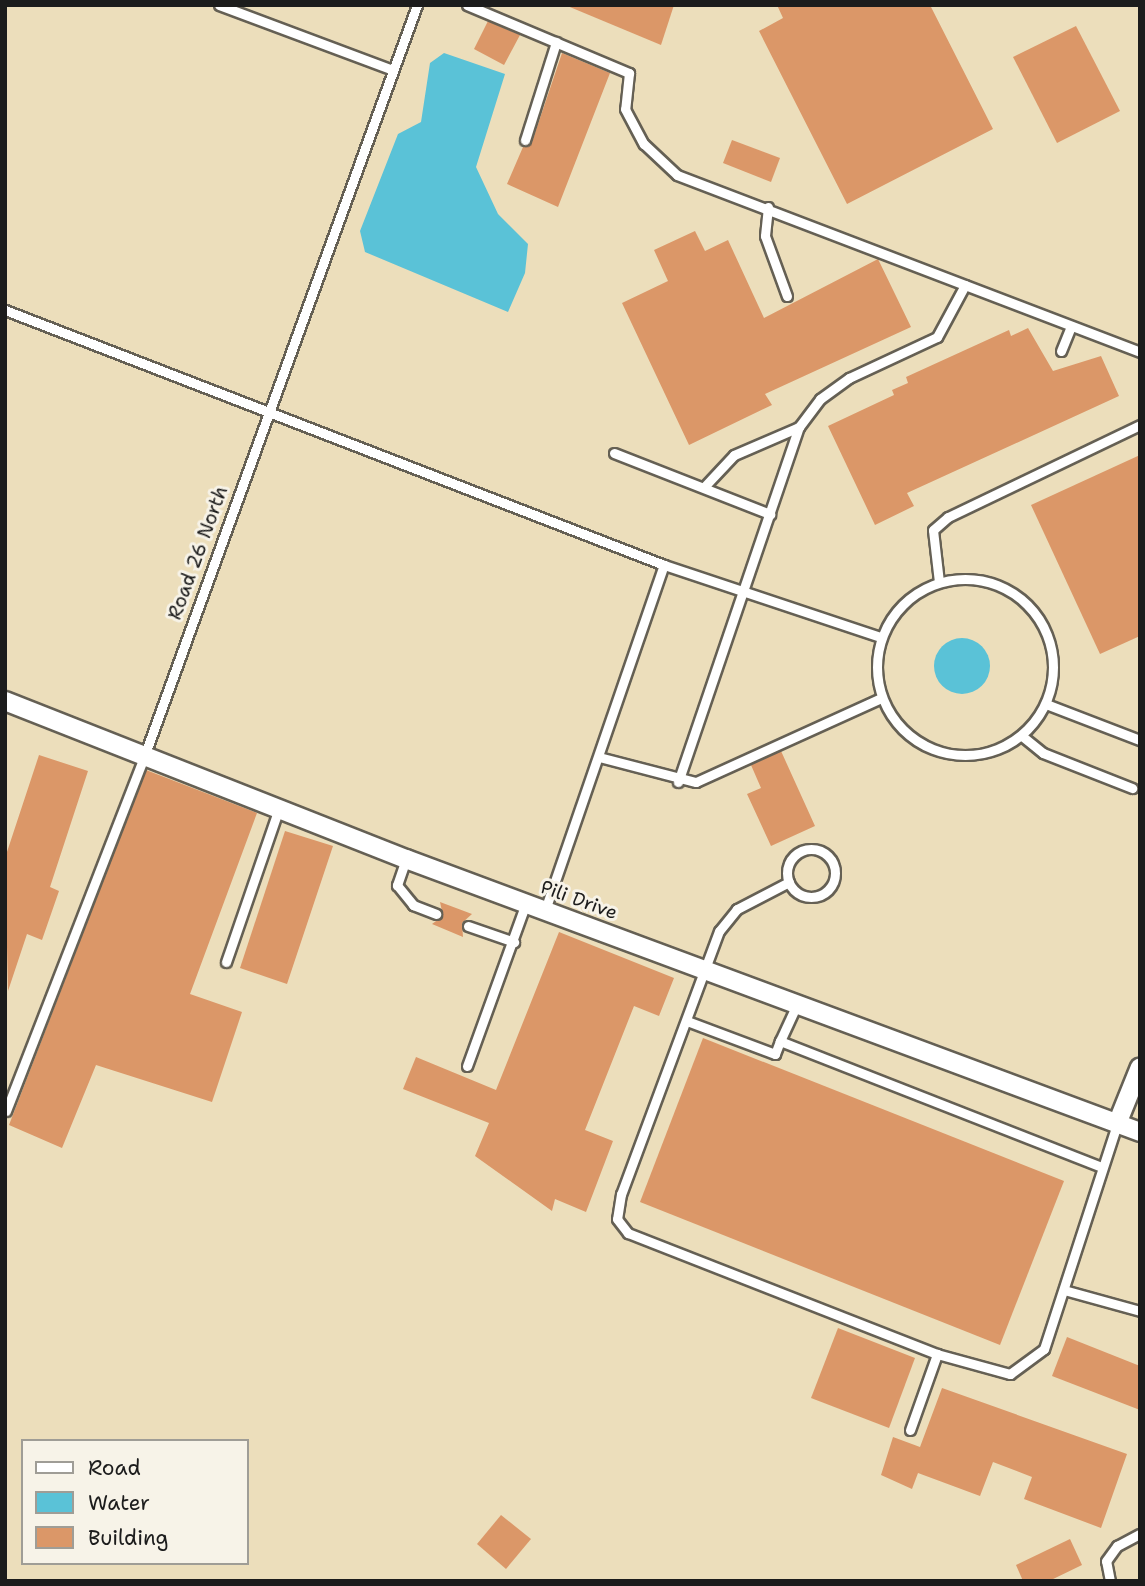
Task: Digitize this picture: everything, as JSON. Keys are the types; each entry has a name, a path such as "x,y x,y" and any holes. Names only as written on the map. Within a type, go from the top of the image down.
{"street":[{"name":"Pili Drive","path":"5,701 406,859 798,1002 1140,1132"},
{"path":"1117,1124 1140,1067"}],"lane":[{"path":"219,5 393,69"},
{"name":"Road 26 North","path":"5,1111 145,754 269,407 418,5"},
{"path":"467,5 629,73 625,109 644,144 677,175 1140,352"},
{"path":"525,140 556,42"},
{"path":"768,208 765,236 787,296"},
{"path":"678,782 741,590 799,427 820,398 849,378 937,337 965,285"},
{"path":"5,310 269,407 664,565 881,637"},
{"path":"1061,351 1071,326"},
{"path":"939,582 933,530 948,517 1140,425"},
{"path":"704,487 734,455 799,427"},
{"path":"614,453 770,514"},
{"path":"545,910 664,565"},
{"path":"939,582 996,584 1040,620 1053,676 1046,704 1022,736 989,752 942,753 895,723 881,698 876,657 881,637 894,613 939,582"},
{"path":"599,757 678,782 696,782 881,698"},
{"path":"1046,704 1140,740"},
{"path":"1022,736 1043,753 1132,788"},
{"path":"226,962 279,808"},
{"path":"806,850 822,852 833,863 835,878 821,895 806,897 789,882 789,866 806,850"},
{"path":"406,859 397,885 413,905 436,914"},
{"path":"789,882 737,909 703,969 617,1219 628,1233 937,1354 1010,1374 1044,1349 1117,1124"},
{"path":"467,1066 526,903"},
{"path":"468,926 514,942"},
{"path":"687,1021 775,1054 798,1002"},
{"path":"780,1041 1102,1167"},
{"path":"1064,1290 1140,1311"},
{"path":"910,1430 937,1354"},
{"path":"1110,1581 1106,1561 1117,1546 1140,1534"}],"water":[{"path":"444,53 505,74 476,167 498,214 528,244 525,273 508,312 365,252 360,231 398,134 421,122 430,63"},
{"path":"962,638 973,640 982,646 988,655 988,677 982,686 973,692 962,694 951,692 942,686 936,677 934,666 936,655 942,646 951,640"}],"building":[{"path":"565,5 674,5 661,45"},
{"path":"777,5 930,5 993,129 847,204 759,31 783,18"},
{"path":"488,21 520,35 504,65 474,49"},
{"path":"1076,26 1120,111 1057,143 1013,57"},
{"path":"562,53 610,73 558,207 507,184 523,147 532,142"},
{"path":"732,140 780,158 771,182 723,163"},
{"path":"695,231 705,251 728,240 764,318 878,259 911,327 765,394 772,405 689,445 622,303 668,281 654,250"},
{"path":"1028,328 1053,371 1101,356 1119,396 907,493 914,506 875,525 828,426 894,395 892,390 908,383 906,377 1009,330 1011,336"},
{"path":"1140,455 1140,636 1100,654 1031,505"},
{"path":"781,751 815,826 771,846 747,794 761,788 751,765"},
{"path":"39,755 88,771 50,887 59,891 42,940 27,934 8,991 5,858"},
{"path":"146,770 257,813 190,994 242,1012 212,1102 96,1065 62,1148 9,1125"},
{"path":"285,831 333,846 287,984 240,968"},
{"path":"440,902 472,914 462,923 463,937 432,924 443,916"},
{"path":"559,932 674,978 659,1016 634,1006 585,1130 613,1141 586,1212 555,1199 552,1211 475,1156 489,1123 403,1089 416,1057 496,1090"},
{"path":"703,1038 1064,1181 1000,1345 640,1202"},
{"path":"838,1328 915,1358 889,1428 811,1398"},
{"path":"1067,1337 1140,1366 1140,1410 1052,1376"},
{"path":"942,1388 1127,1454 1101,1528 1024,1499 1032,1477 993,1462 980,1496 918,1473 912,1489 881,1475 893,1437 920,1447"},
{"path":"501,1515 531,1539 506,1569 477,1544"},
{"path":"1070,1539 1082,1565 1049,1581 1023,1581 1016,1565"}]}
